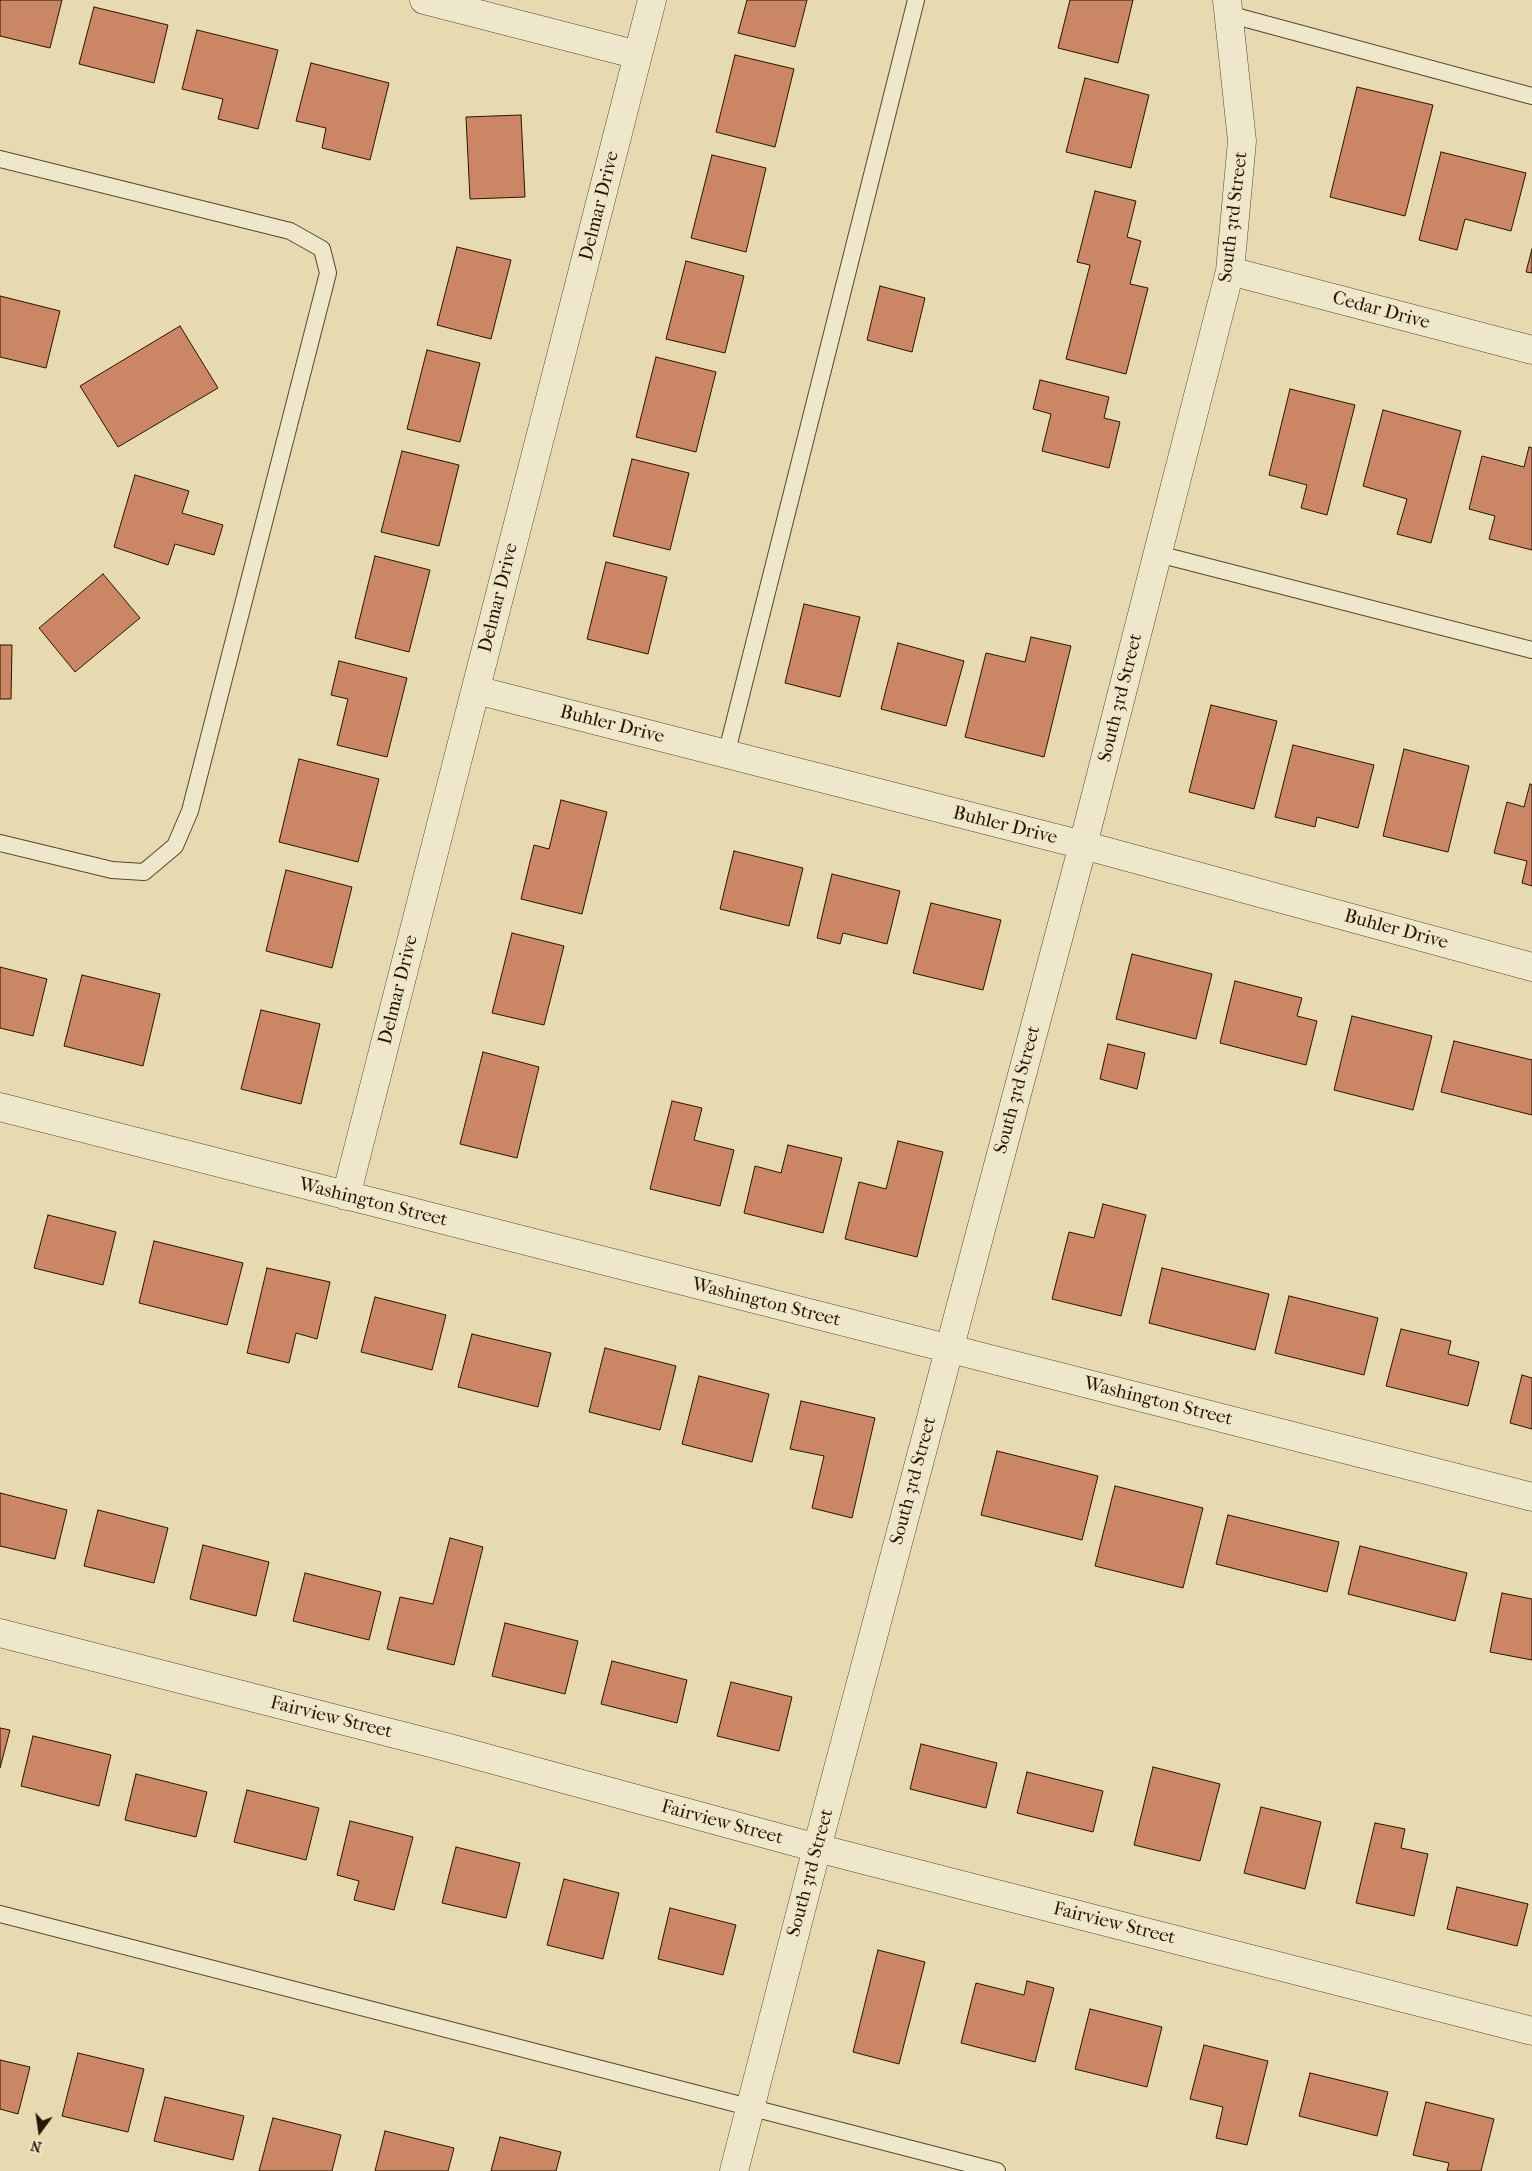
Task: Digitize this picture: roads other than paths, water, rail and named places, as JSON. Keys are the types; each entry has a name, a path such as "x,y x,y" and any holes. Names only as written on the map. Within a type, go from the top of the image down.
{"street":[{"path":"424,0 638,55"},
{"name":"Delmar Drive","path":"346,1196 652,0"},
{"name":"South 3rd Street","path":"734,2171 817,1848 1083,845 1230,271 1242,141 1227,7"},
{"name":"Cedar Drive","path":"1230,271 1532,350"},
{"name":"Buhler Drive","path":"476,690 1083,845 1532,967"},
{"name":"Washington Street","path":"0,1107 1532,1497"},
{"name":"Fairview Street","path":"0,1633 455,1750 817,1848 1532,2031"}],"lane":[{"path":"726,755 916,0"},
{"path":"1227,7 1532,96"},
{"path":"0,159 290,231 322,249 328,273 190,812 175,846 144,872 112,870 0,843"},
{"path":"1158,554 1532,650"},
{"path":"0,1914 997,2171"}]}
